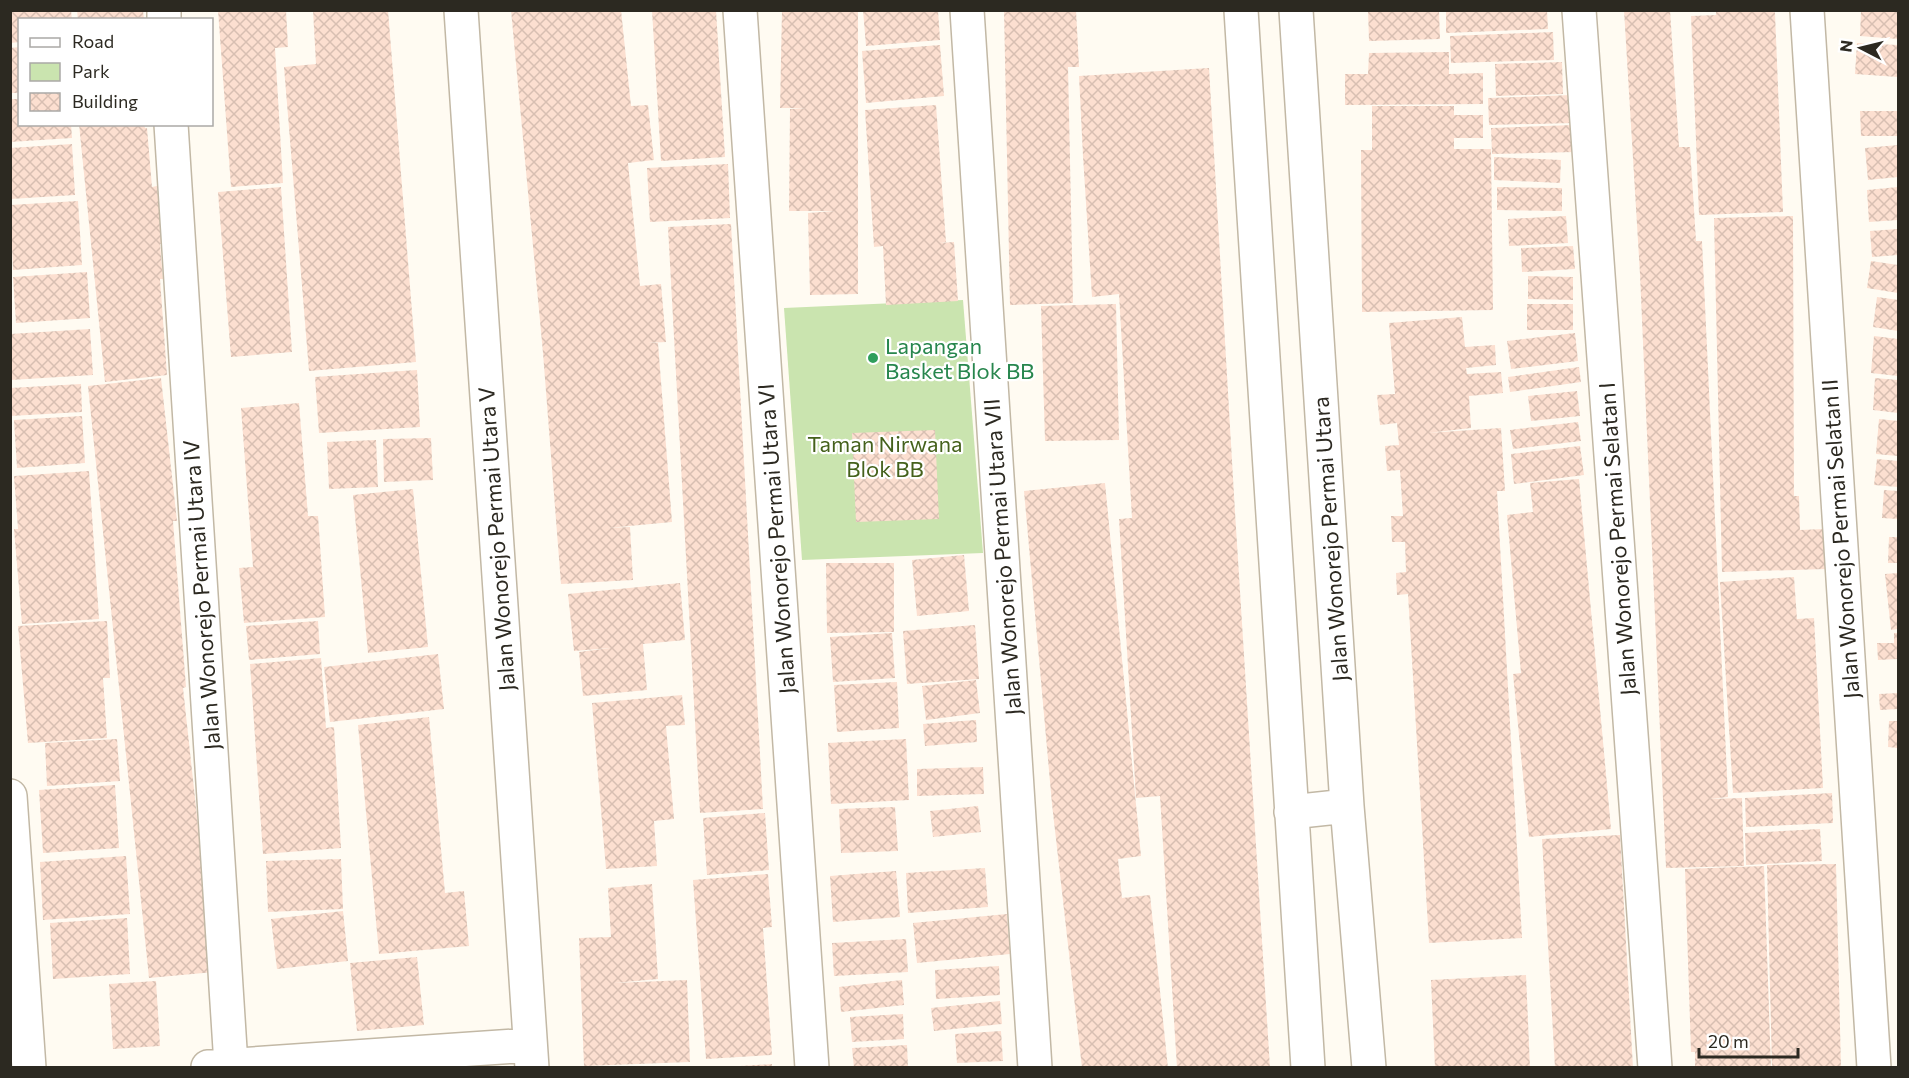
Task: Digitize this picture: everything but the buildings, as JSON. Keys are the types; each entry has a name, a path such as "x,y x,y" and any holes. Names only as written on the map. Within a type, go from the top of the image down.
{"street":[{"name":"Jalan Wonorejo Permai Utara V","path":"460,10 531,1057"},
{"name":"Jalan Wonorejo Permai Utara VI","path":"740,10 812,1068"},
{"name":"Jalan Wonorejo Permai Utara VII","path":"967,10 1035,1068"},
{"path":"1241,10 1308,1068"},
{"name":"Jalan Wonorejo Permai Utara","path":"1296,10 1347,806 1369,1068"},
{"name":"Jalan Wonorejo Permai Selatan I","path":"1580,10 1655,1068"},
{"name":"Jalan Wonorejo Permai Selatan II","path":"1806,10 1874,1068"},
{"name":"Jalan Wonorejo Permai Utara IV","path":"171,126 219,1066"},
{"path":"10,796 29,1068"},
{"path":"1291,812 1347,806"},
{"path":"219,1066 531,1057"}],"green space":[{"name":"Taman Nirwana Blok BB","path":"963,300 983,553 802,560 784,308"}],"place":[{"name":"Lapangan Basket Blok BB","path":"873,358"}]}
